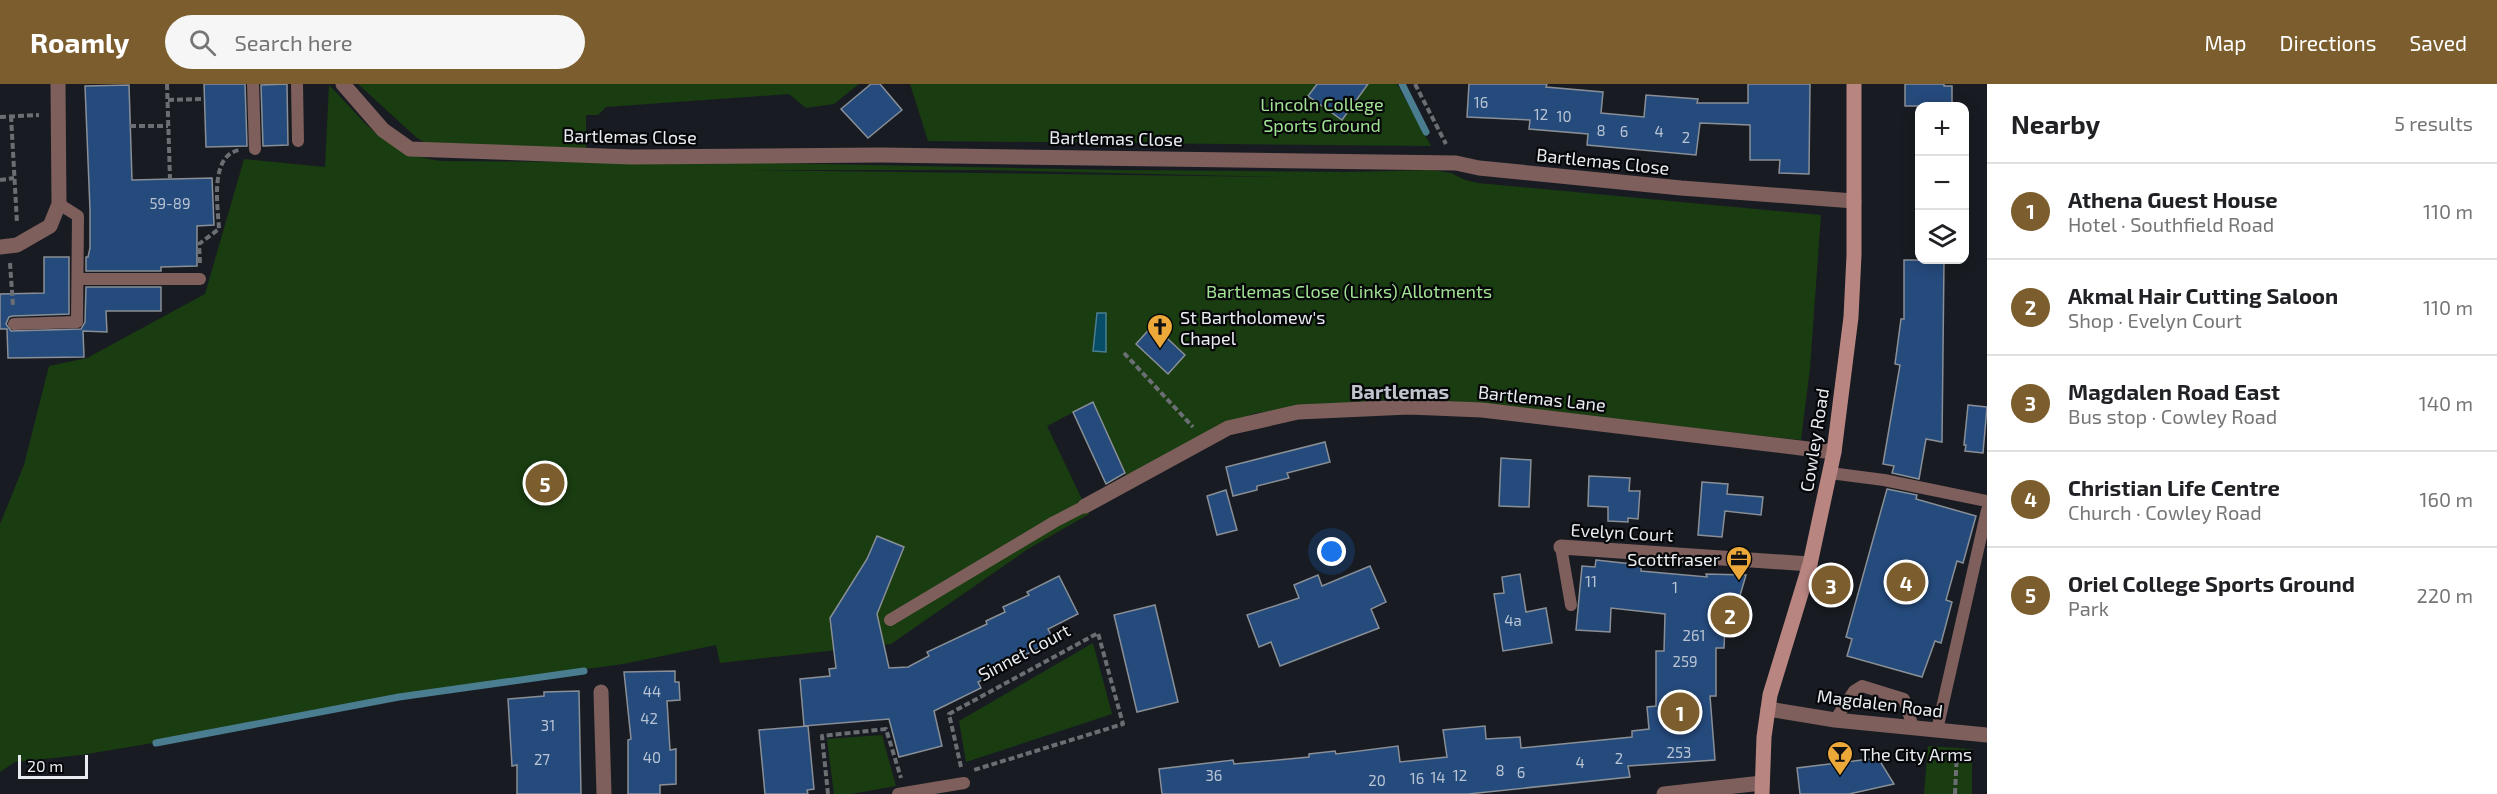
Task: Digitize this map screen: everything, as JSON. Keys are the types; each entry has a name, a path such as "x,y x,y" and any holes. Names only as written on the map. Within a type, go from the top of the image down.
{"main road":[{"name":"Cowley Road","path":"1762,789 1770,695 1810,564 1834,453 1851,317 1854,84"}],"street":[{"path":"9,245 50,226 59,204 58,84"},
{"name":"Bartlemas Close","path":"343,84 383,130 410,149 620,157 905,155 1456,163 1479,168 1681,188 1854,201"},
{"name":"Bartlemas Lane","path":"1085,506 1228,428 1298,412 1409,407 1482,410 1834,453"},
{"name":"Evelyn Court","path":"1561,547 1810,564"},
{"path":"601,692 604,794"},
{"name":"Magdalen Road","path":"1768,709 1835,720 1987,735"},
{"path":"1664,794 1762,789"}],"lane":[{"path":"253,84 255,149"},
{"path":"297,84 298,141"},
{"path":"14,324 77,322 78,216 59,204"},
{"path":"78,279 200,279"},
{"path":"1830,473 1884,480 1987,501"},
{"path":"891,620 1034,533 1085,506"},
{"path":"1937,730 1987,510"},
{"name":"Evelyn Court","path":"1561,547 1571,605"},
{"path":"1835,720 1854,691 1862,686 1904,699 1913,727"},
{"path":"902,793 963,778"}],"path":[{"path":"167,84 170,179"},
{"path":"1415,84 1456,163"},
{"path":"168,100 204,99"},
{"path":"0,117 58,114"},
{"path":"11,116 18,233 9,245 14,324"},
{"path":"130,126 168,126"},
{"path":"200,279 199,244 219,229 217,176 222,163 232,151 255,149"},
{"path":"0,180 14,178"},
{"path":"1124,352 1204,442"},
{"name":"Sinnet Court","path":"1098,633 1123,724 963,778 949,714 1098,633"},
{"path":"828,794 822,736 886,729 902,793"},
{"path":"1955,794 1958,732"}],"green space":[{"path":"358,84 859,84 834,104 806,108 789,94 606,107 598,115 586,115 586,152 433,147 417,138"},
{"name":"Lincoln College Sports Ground","path":"910,84 1397,84 1431,146 928,141"},
{"name":"Bartlemas Close (Links) Allotments","path":"329,85 366,124 390,144 421,157 441,161 774,163 1118,170 1346,172 1432,170 1451,173 1478,183 1821,215 1810,368 1801,440 1414,397 1256,413 1222,425 1127,477 1093,402 1047,426 1089,514 1028,549 891,644 720,663 716,645 623,664 446,688 201,735 81,755 15,762 0,772 0,524 24,465 49,366 87,358 205,294 244,159 325,167","holes":["741,170 986,170 1279,177"]},
{"path":"1093,643 1112,714 966,762 959,721"},
{"path":"882,735 896,786 851,794 834,794 827,739"},
{"path":"1928,746 1972,749 1972,794 1924,794"}],"water":[{"path":"1097,313 1106,313 1106,352 1093,351"}],"building":[{"path":"204,84 245,84 247,146 206,147"},
{"path":"287,84 288,145 263,146 261,85"},
{"path":"871,84 880,84 902,110 868,138 841,109"},
{"path":"1317,84 1368,84 1342,120 1308,96"},
{"path":"1469,84 1547,84 1546,87 1603,92 1601,113 1644,117 1646,95 1698,99 1697,103 1748,103 1748,84 1810,84 1809,174 1779,173 1780,160 1750,160 1750,125 1700,123 1696,155 1587,145 1588,134 1529,129 1530,120 1467,117"},
{"path":"1905,84 1952,86 1952,102 1915,102 1915,106 1905,106"},
{"path":"129,85 132,180 212,178 214,225 197,226 197,266 161,267 161,271 86,271 86,257 88,257 90,248 90,210 85,86"},
{"path":"44,257 69,257 69,314 9,317 6,324 11,331 81,329 85,322 86,287 161,287 161,311 106,311 107,332 83,331 84,357 8,358 7,329 0,329 0,294 44,293"},
{"path":"1904,260 1915,260 1915,264 1944,264 1942,442 1926,439 1919,479 1892,473 1894,466 1883,464 1900,365 1895,364 1901,319 1904,319"},
{"name":"St Bartholomew's Chapel","path":"1153,325 1185,355 1168,374 1136,344"},
{"path":"1093,402 1125,473 1106,484 1073,412"},
{"path":"1968,405 1987,407 1983,453 1965,451"},
{"path":"1325,442 1330,462 1287,473 1289,478 1257,486 1257,490 1233,496 1226,467"},
{"path":"1501,458 1531,460 1529,507 1499,506"},
{"path":"1589,476 1630,478 1629,491 1640,491 1638,519 1628,518 1628,522 1608,521 1608,507 1588,506"},
{"path":"1702,482 1728,484 1727,494 1763,497 1761,515 1725,511 1722,537 1698,535"},
{"path":"1887,489 1917,495 1916,499 1976,516 1963,563 1957,561 1946,600 1952,602 1941,643 1935,641 1922,677 1847,656 1852,639 1846,637"},
{"path":"1226,490 1237,530 1217,535 1207,496"},
{"path":"877,536 904,547 877,614 889,668 908,667 929,656 927,652 987,624 986,621 1005,612 1003,607 1029,595 1027,592 1059,576 1078,614 1048,629 1054,641 1006,664 1008,667 978,682 981,688 934,711 942,746 899,757 889,719 804,726 800,679 830,676 829,669 836,668 830,618 867,559"},
{"path":"1596,560 1641,565 1641,571 1707,577 1706,574 1746,575 1732,623 1725,623 1724,648 1716,648 1716,696 1710,696 1715,760 1628,766 1630,777 1468,794 1162,794 1159,769 1233,760 1234,764 1309,757 1309,754 1335,751 1336,754 1398,746 1400,762 1447,757 1443,730 1485,726 1486,739 1520,737 1521,748 1632,737 1632,731 1649,729 1647,707 1656,706 1656,651 1664,651 1665,614 1611,608 1610,632 1576,630 1582,566 1595,567"},
{"path":"1370,566 1386,602 1371,609 1379,628 1280,666 1271,642 1259,647 1247,615 1299,598 1294,585 1318,575 1322,586"},
{"path":"1520,574 1526,612 1546,608 1552,643 1503,651 1494,594 1504,593 1502,577"},
{"path":"1155,605 1178,702 1137,712 1114,615"},
{"path":"675,671 675,682 679,682 680,700 667,701 670,750 676,749 676,784 660,785 660,794 628,794 628,740 631,739 624,672"},
{"path":"579,691 581,794 517,794 517,765 512,766 508,699 544,696 544,692"},
{"path":"808,726 814,789 807,790 808,794 765,794 759,730"},
{"name":"The City Arms","path":"1878,758 1894,784 1849,794 1800,794 1797,768"}],"waterway":[{"path":"1402,84 1426,132"},
{"path":"156,743 399,697 584,671"}],"place":[{"name":"St Bartholomew's Chapel","path":"1160,350"},
{"name":"Oriel College Sports Ground","path":"545,483"},
{"name":"Scottfraser","path":"1739,582"},
{"name":"Christian Life Centre","path":"1906,582"},
{"name":"Magdalen Road East","path":"1831,585"},
{"name":"Akmal Hair Cutting Saloon","path":"1730,615"},
{"name":"Athena Guest House","path":"1680,712"},
{"name":"The City Arms","path":"1840,777"}],"district":[{"name":"Bartlemas","path":"1400,391"}]}
